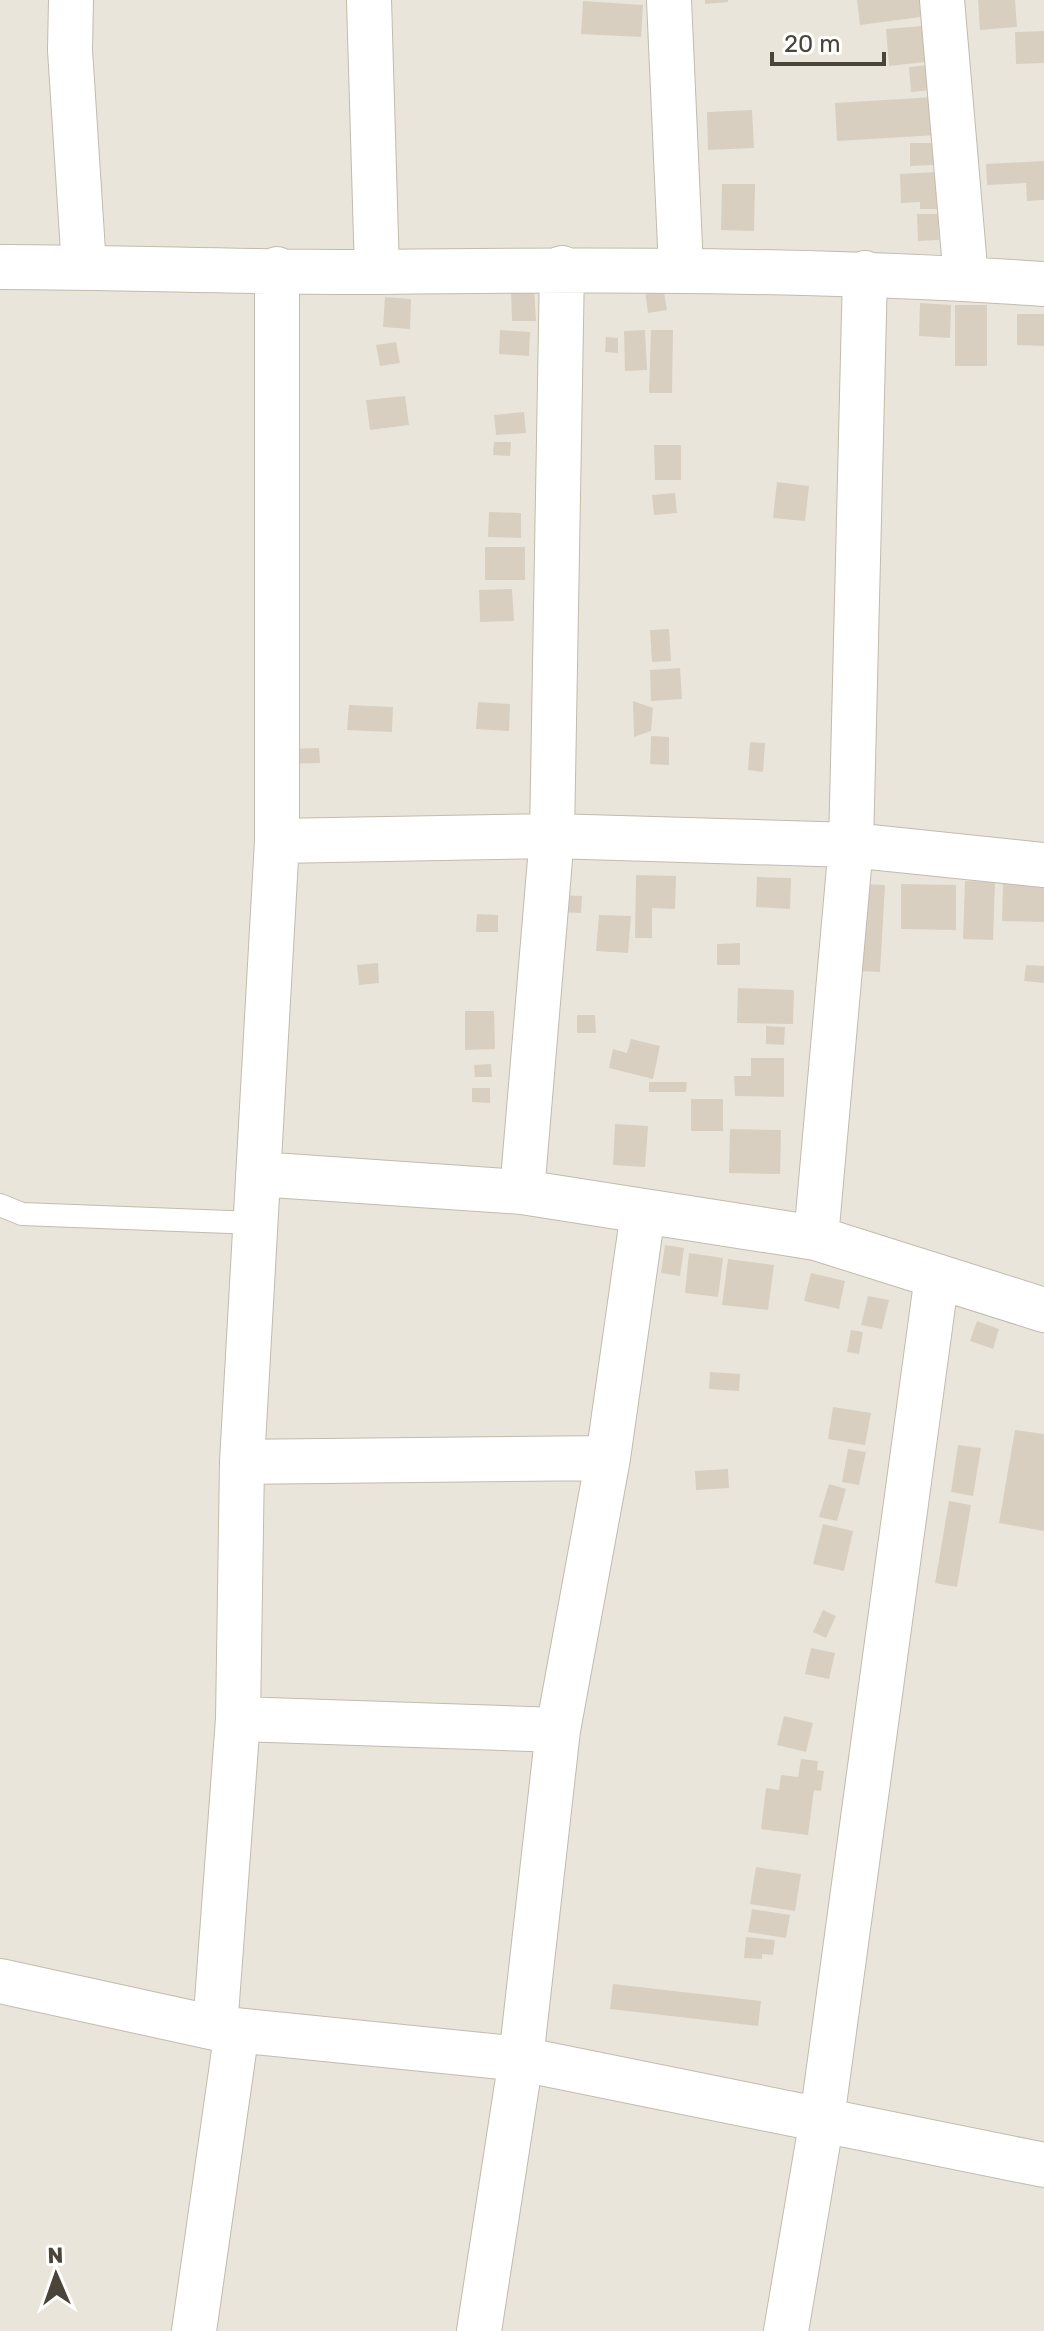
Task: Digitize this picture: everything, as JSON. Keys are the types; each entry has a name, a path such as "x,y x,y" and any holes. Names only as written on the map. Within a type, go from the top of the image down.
{"street":[{"path":"71,0 70,50 84,267"},
{"path":"369,0 377,272"},
{"path":"669,0 681,269"},
{"path":"942,0 966,279"},
{"path":"0,267 377,272 681,269 865,273 1044,284"},
{"path":"522,1192 552,836 562,268"},
{"path":"194,2331 226,2029 238,1719 242,1462 277,841 277,269"},
{"path":"816,1238 851,845 865,273"},
{"path":"277,841 552,836 851,845 1044,865"},
{"path":"258,1174 522,1192 816,1238 1044,1310"},
{"path":"479,2331 521,2059 558,1730 608,1458 643,1212"},
{"path":"786,2331 822,2119 937,1276"},
{"path":"242,1462 608,1458"},
{"path":"238,1719 558,1730"},
{"path":"0,1981 226,2029 521,2059 1044,2165"}],"lane":[{"path":"0,1205 22,1214 255,1223"}],"shaded area":[{"path":"0,0 1044,0 1044,2331 0,2331"}],"building":[{"path":"705,0 728,0 728,2 705,4"},
{"path":"857,0 919,0 921,17 860,25"},
{"path":"978,0 1015,0 1017,27 980,30"},
{"path":"583,1 643,5 641,37 581,34"},
{"path":"922,26 925,62 889,66 886,29"},
{"path":"1044,31 1044,63 1016,64 1015,32"},
{"path":"929,65 932,90 911,92 909,67"},
{"path":"935,97 937,135 837,141 835,103"},
{"path":"752,110 754,148 708,150 707,112"},
{"path":"910,143 933,143 933,165 910,166"},
{"path":"1044,161 1044,200 1027,201 1026,183 987,185 986,164"},
{"path":"935,172 937,209 920,209 920,202 901,203 900,174"},
{"path":"722,184 755,184 754,231 721,230"},
{"path":"917,214 938,214 939,240 918,241"},
{"path":"534,287 536,321 512,321 511,288"},
{"path":"663,287 667,310 648,313 645,290"},
{"path":"385,297 411,299 410,329 383,327"},
{"path":"920,303 951,305 950,338 919,336"},
{"path":"955,305 987,305 987,366 955,366"},
{"path":"1017,314 1044,314 1044,346 1017,345"},
{"path":"500,330 530,332 529,356 499,354"},
{"path":"645,330 647,370 625,371 624,331"},
{"path":"651,330 673,330 672,393 649,393"},
{"path":"606,337 618,338 618,353 605,352"},
{"path":"396,342 400,363 380,366 376,345"},
{"path":"405,396 409,425 370,430 366,400"},
{"path":"524,412 526,433 496,435 494,415"},
{"path":"494,442 511,442 510,456 493,455"},
{"path":"654,445 681,445 681,480 655,480"},
{"path":"777,482 809,486 805,521 773,518"},
{"path":"675,493 677,513 654,515 652,495"},
{"path":"489,512 521,513 521,538 488,537"},
{"path":"485,547 525,547 525,580 485,580"},
{"path":"512,589 514,621 480,622 479,590"},
{"path":"669,629 671,661 652,662 650,630"},
{"path":"680,668 682,699 651,701 650,670"},
{"path":"633,701 653,708 651,731 634,737"},
{"path":"478,702 510,704 509,731 476,729"},
{"path":"349,705 393,707 392,732 347,730"},
{"path":"651,736 669,737 669,765 650,764"},
{"path":"750,742 765,743 763,772 748,770"},
{"path":"319,748 320,763 287,764 286,749"},
{"path":"636,875 676,876 675,909 652,908 652,938 635,938"},
{"path":"757,877 791,878 790,909 756,907"},
{"path":"965,881 995,882 993,940 963,939"},
{"path":"1003,883 1044,884 1044,922 1002,921"},
{"path":"861,884 885,885 880,972 856,971"},
{"path":"901,884 956,885 956,930 901,929"},
{"path":"556,895 582,896 581,913 555,912"},
{"path":"477,914 498,915 498,932 476,932"},
{"path":"599,915 631,916 628,953 596,951"},
{"path":"740,943 740,965 717,965 717,944"},
{"path":"378,963 379,983 359,985 357,965"},
{"path":"1026,965 1044,966 1044,983 1024,981"},
{"path":"738,988 794,990 793,1024 737,1023"},
{"path":"465,1011 494,1011 495,1049 465,1050"},
{"path":"577,1015 595,1015 596,1033 577,1033"},
{"path":"766,1026 785,1027 784,1045 766,1044"},
{"path":"631,1039 660,1046 653,1079 609,1068 613,1049 627,1053"},
{"path":"751,1058 784,1058 784,1097 735,1096 734,1076 751,1076"},
{"path":"491,1064 492,1077 475,1077 474,1065"},
{"path":"649,1082 687,1082 686,1092 649,1092"},
{"path":"472,1088 490,1088 490,1103 472,1102"},
{"path":"691,1099 723,1099 723,1131 691,1131"},
{"path":"615,1124 648,1126 645,1167 613,1165"},
{"path":"730,1129 781,1130 780,1174 729,1173"},
{"path":"665,1245 684,1248 680,1276 661,1273"},
{"path":"689,1253 723,1258 718,1297 685,1293"},
{"path":"728,1259 774,1265 768,1310 722,1305"},
{"path":"811,1273 845,1281 839,1309 804,1301"},
{"path":"868,1296 889,1300 882,1329 861,1325"},
{"path":"977,1321 999,1329 993,1349 970,1341"},
{"path":"851,1330 863,1332 859,1354 847,1352"},
{"path":"710,1372 740,1374 739,1391 709,1389"},
{"path":"833,1407 871,1413 865,1445 828,1439"},
{"path":"1015,1430 1044,1434 1044,1531 999,1523"},
{"path":"958,1445 981,1448 973,1496 951,1492"},
{"path":"848,1449 866,1452 859,1485 842,1482"},
{"path":"728,1469 729,1488 696,1490 695,1471"},
{"path":"829,1484 846,1489 837,1521 819,1517"},
{"path":"949,1501 971,1505 957,1587 935,1583"},
{"path":"823,1524 853,1531 844,1571 813,1564"},
{"path":"823,1610 836,1616 826,1638 813,1632"},
{"path":"811,1648 835,1653 829,1679 805,1674"},
{"path":"784,1716 813,1723 806,1752 777,1745"},
{"path":"801,1759 818,1761 817,1770 824,1771 821,1791 814,1790 808,1835 761,1829 766,1788 779,1790 781,1775 798,1777"},
{"path":"756,1867 801,1874 795,1911 750,1904"},
{"path":"752,1909 790,1915 786,1938 748,1932"},
{"path":"746,1937 775,1940 773,1955 762,1954 762,1959 744,1958"},
{"path":"613,1984 761,2001 758,2026 610,2009"}]}
